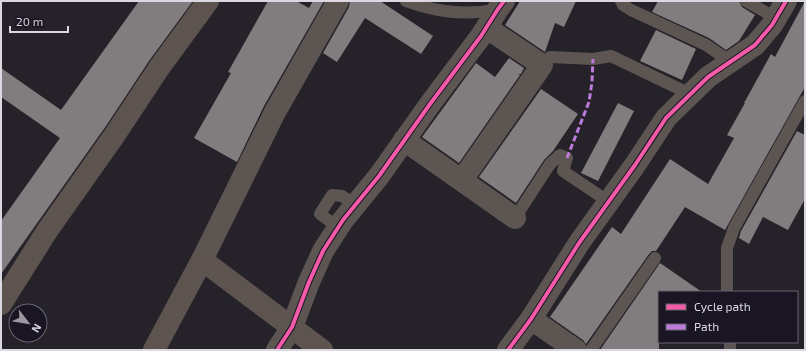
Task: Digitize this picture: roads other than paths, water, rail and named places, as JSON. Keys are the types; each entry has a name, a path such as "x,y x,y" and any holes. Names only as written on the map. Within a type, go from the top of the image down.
{"street":[{"path":"1,304 47,231 114,136 159,68 208,1"},
{"path":"154,350 202,260 275,112 338,1"},
{"path":"277,350 292,327 309,282 323,251 338,227 487,28 501,5"},
{"path":"508,350 531,319 579,243 609,202 666,118 708,77 755,45 772,25 781,9"},
{"path":"462,180 542,65 487,28"},
{"path":"404,140 515,218"},
{"path":"202,260 322,350"},
{"path":"531,319 576,350"}],"lane":[{"path":"406,1 444,12 485,12 501,5"},
{"path":"621,1 623,5 631,10 706,45 731,62"},
{"path":"746,1 781,9"},
{"path":"542,65 550,57 592,59 611,56 690,94"},
{"path":"727,291 727,248 734,228 805,102"},
{"path":"515,218 550,164 560,154 567,158 563,171 609,202"},
{"path":"591,350 654,258"}]}
